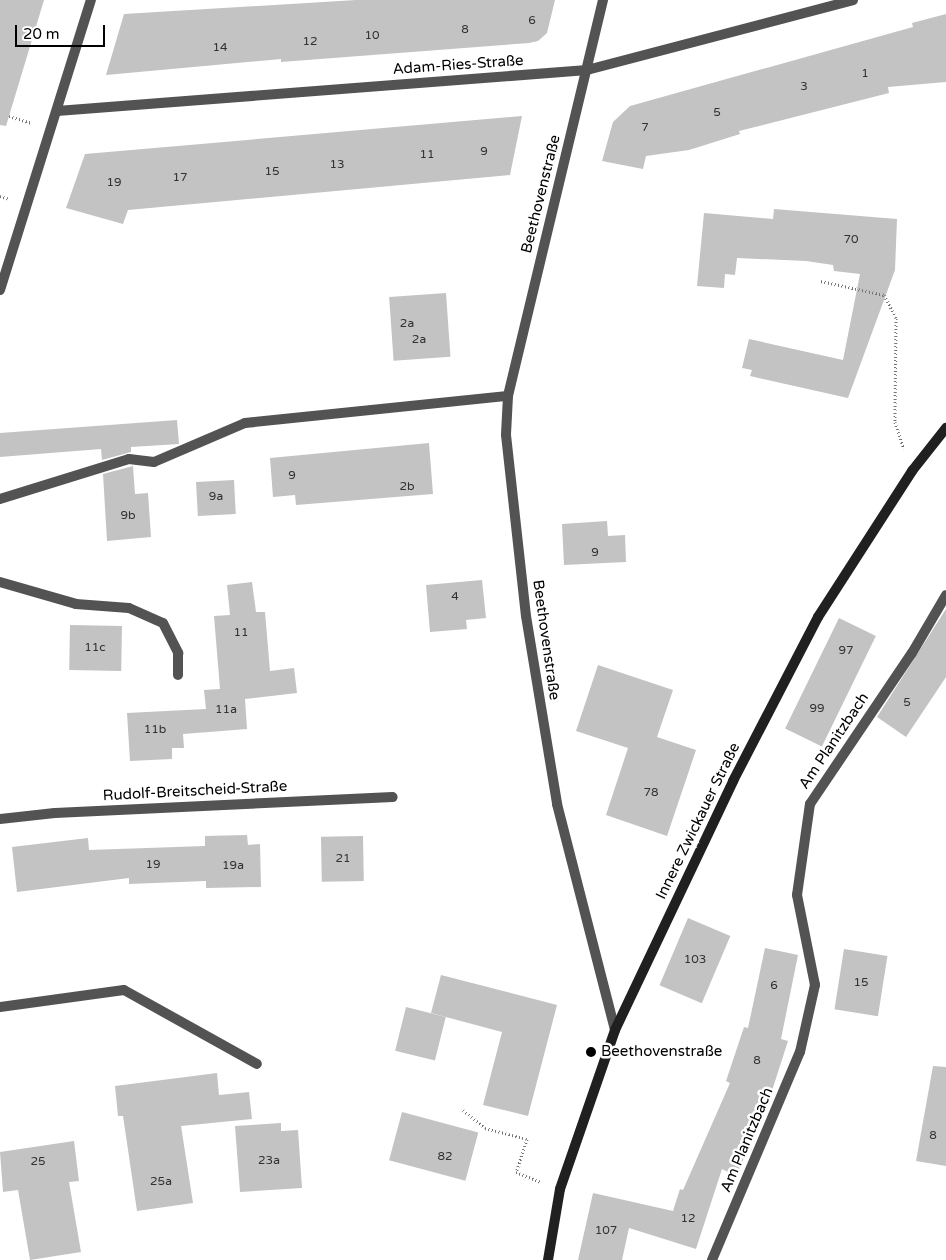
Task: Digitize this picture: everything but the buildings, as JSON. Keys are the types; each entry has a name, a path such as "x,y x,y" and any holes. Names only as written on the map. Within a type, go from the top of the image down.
{"main road":[{"name":"Innere Zwickauer Straße","path":"548,1260 560,1189 615,1030 733,781 818,617 912,471 946,428"}],"street":[{"path":"0,290 91,0"},
{"name":"Beethovenstraße","path":"603,0 508,396 506,435 526,616 556,804 615,1030"},
{"name":"Adam-Ries-Straße","path":"57,111 587,70 853,0"},
{"path":"0,499 129,459 154,462 245,423 508,396"},
{"path":"0,582 76,604 129,608 163,623 178,653 178,675"},
{"name":"Am Planitzbach","path":"712,1260 800,1052 815,985 797,895 810,804 912,653 946,596"},
{"name":"Rudolf-Breitscheid-Straße","path":"0,819 55,813 393,797"},
{"path":"0,1007 124,990 257,1064"}],"path":[{"path":"821,281 884,295 896,318 894,422 912,471"},
{"path":"463,1110 485,1128 527,1139 516,1172 529,1177"}],"place":[{"name":"Beethovenstraße","path":"591,1052"}]}
